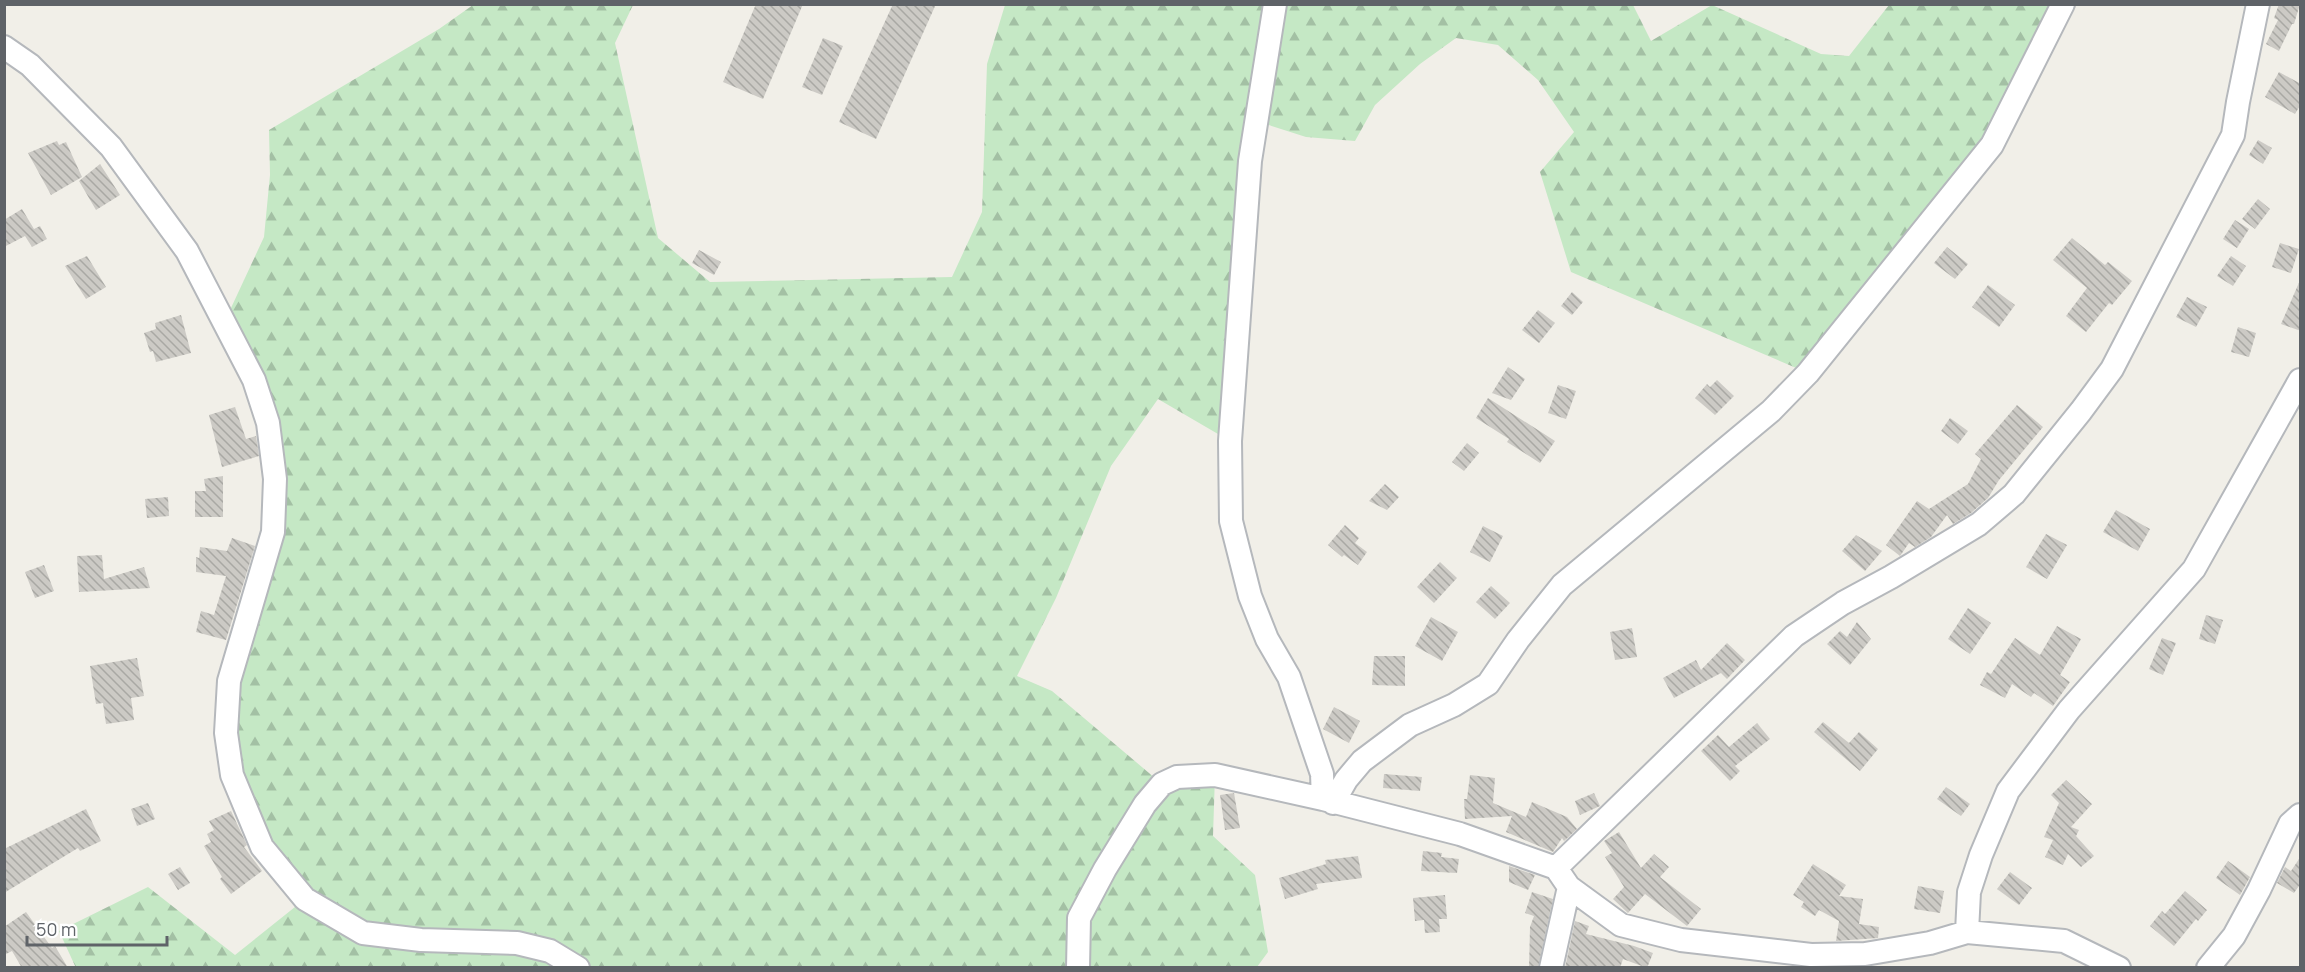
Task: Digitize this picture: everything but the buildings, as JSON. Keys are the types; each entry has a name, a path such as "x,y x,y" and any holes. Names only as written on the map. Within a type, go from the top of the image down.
{"street":[{"path":"1275,4 1250,161 1230,441 1231,521 1250,596 1267,639 1289,677 1322,774 1328,801"},
{"path":"1328,801 1362,761 1410,725 1454,705 1488,684 1518,640 1562,585 1771,411 1808,373 1992,145 2063,4"},
{"path":"1556,868 1794,636 1843,603 1892,577 1979,524 2014,494 2112,369 2233,135 2258,4"},
{"path":"4,47 30,65 111,147 187,251 254,380 268,423 275,478 273,532 229,681 226,733 232,776 262,847 305,898 363,933 421,940 517,943 550,951 578,968"},
{"path":"1967,932 1969,892 1981,855 2008,791 2069,710 2194,569 2301,380"},
{"path":"1078,968 1079,918 1145,804 1162,784 1177,777 1215,776 1460,834 1556,868 1569,887 1621,925 1681,940 1811,955 1866,954 1930,944 1967,932 2064,941 2111,965"},
{"path":"2208,968 2234,936 2290,824 2301,815"},
{"path":"1551,968 1569,887"}],"green space":[{"path":"473,5 633,5 615,43 658,238 710,282 952,277 982,212 987,64 1005,5 1633,5 1651,41 1712,5 1821,54 1849,56 1889,5 2063,5 1992,145 1808,373 1571,272 1540,172 1574,132 1538,80 1498,45 1456,38 1420,64 1375,105 1355,141 1306,137 1256,121 1230,441 1158,399 1111,466 1056,598 1017,676 1052,691 1162,784 1215,775 1213,836 1255,875 1268,952 1257,967 76,968 59,931 148,887 235,955 305,899 262,847 226,733 275,479 224,323 264,237 270,175 269,130 439,29"}]}
